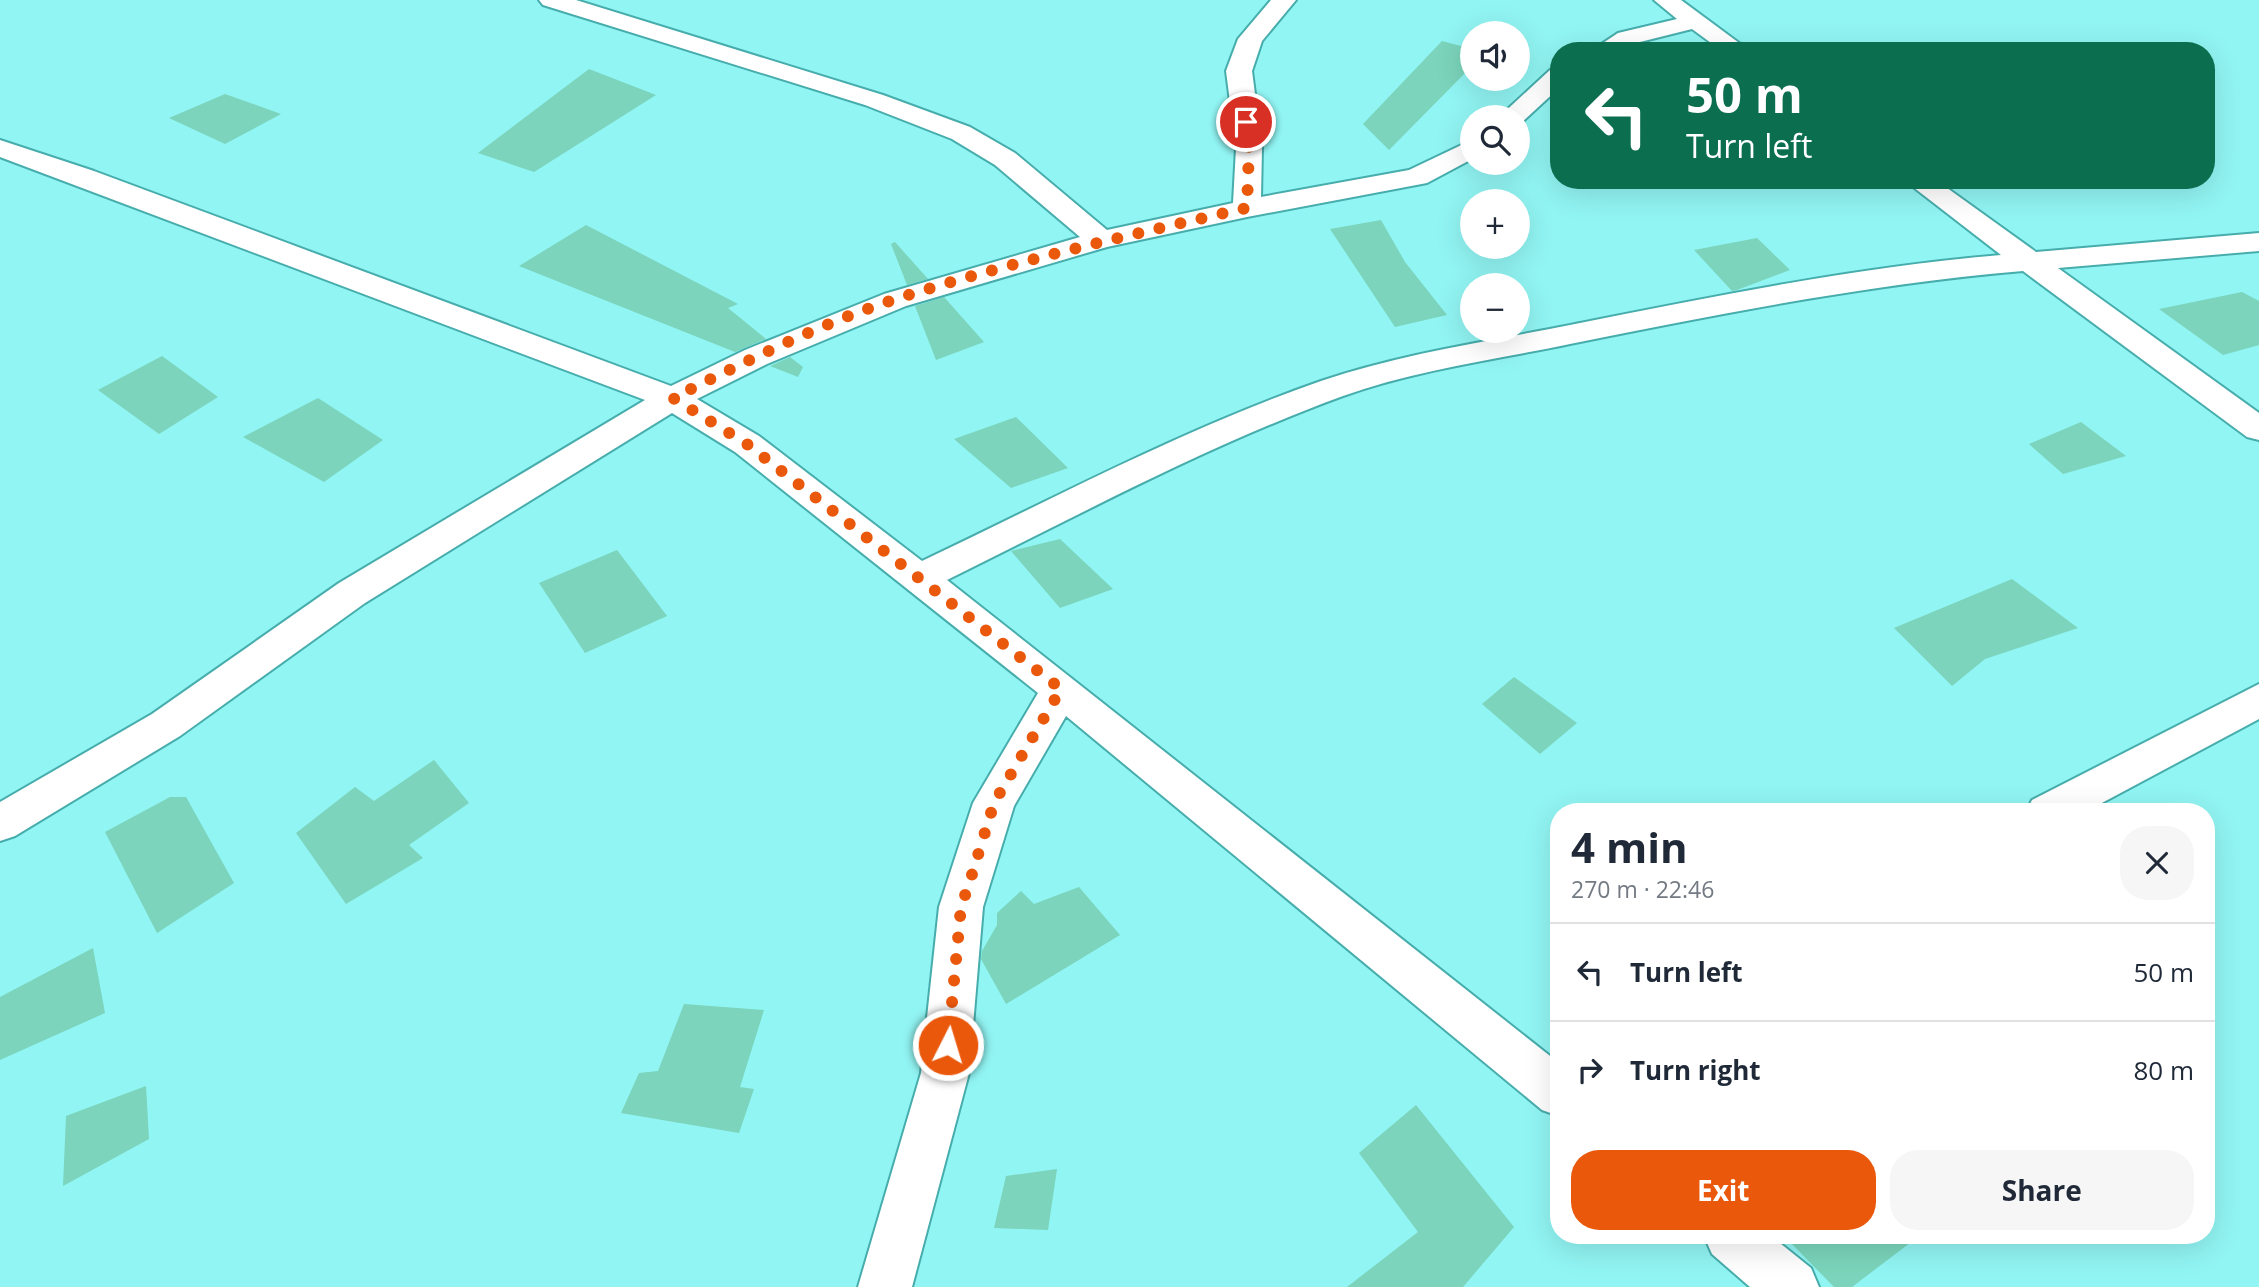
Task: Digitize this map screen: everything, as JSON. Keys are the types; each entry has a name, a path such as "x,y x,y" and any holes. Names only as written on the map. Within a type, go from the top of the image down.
{"street":[{"path":"551,0 874,100 961,132 1004,159 1101,240"},
{"path":"1247,208 1249,148 1239,71 1250,39 1284,0"},
{"path":"1666,0 1725,42"},
{"path":"1620,42 1696,21"},
{"path":"1525,105 1550,83"},
{"path":"0,148 673,398 747,444 1061,689 1550,1078"},
{"path":"4,815 166,725 352,593 673,398 756,357 895,300 1101,240 1247,208 1417,177 1460,154"},
{"path":"1931,189 2259,429"},
{"path":"919,578 1237,425 1334,388 1400,369 1688,311 1938,269 2259,242"},
{"path":"885,1287 945,1073 961,907 994,803 1061,689"},
{"path":"2064,803 2259,700"},
{"path":"1740,1244 1792,1287"}],"building":[{"path":"1442,41 1460,46 1460,78 1389,150 1363,124"},
{"path":"589,69 656,95 534,172 478,153"},
{"path":"225,94 281,114 225,144 169,118"},
{"path":"1381,220 1405,262 1447,315 1395,327 1330,229"},
{"path":"586,225 738,304 728,308 766,339 735,352 519,266"},
{"path":"1757,238 1790,270 1732,291 1694,250"},
{"path":"895,242 928,279 907,285 891,244"},
{"path":"2242,292 2259,301 2259,345 2223,355 2159,309"},
{"path":"944,297 984,342 936,360 915,306"},
{"path":"162,356 218,397 159,434 98,390"},
{"path":"790,357 803,367 798,377 770,366"},
{"path":"318,398 383,440 324,482 243,437"},
{"path":"1016,417 1068,468 1011,488 954,439"},
{"path":"2081,422 2126,456 2063,474 2029,444"},
{"path":"1060,539 1113,589 1060,608 1011,551"},
{"path":"617,550 667,616 585,653 539,583"},
{"path":"2012,579 2078,628 1985,659 1952,686 1894,628"},
{"path":"1514,677 1577,723 1540,754 1482,704"},
{"path":"434,760 469,803 409,845 423,858 346,904 296,833 355,787 374,801"},
{"path":"170,797 186,797 234,883 157,933 105,832"},
{"path":"1079,887 1120,935 1006,1004 981,959 982,951 997,925 997,913 1021,891 1034,904"},
{"path":"93,948 105,1013 0,1060 0,997"},
{"path":"684,1004 764,1010 740,1087 754,1089 739,1133 621,1113 639,1073 658,1071"},
{"path":"146,1086 149,1139 63,1186 66,1116"},
{"path":"1416,1105 1514,1227 1463,1287 1347,1287 1418,1232 1359,1153"},
{"path":"1057,1169 1048,1230 994,1228 1006,1176"},
{"path":"1792,1244 1908,1244 1852,1287 1834,1287"}],"route":[{"path":"948,1045 961,907 994,803 1061,689 747,444 673,398 756,357 895,300 1101,240 1247,208 1249,148 1246,122"}]}
